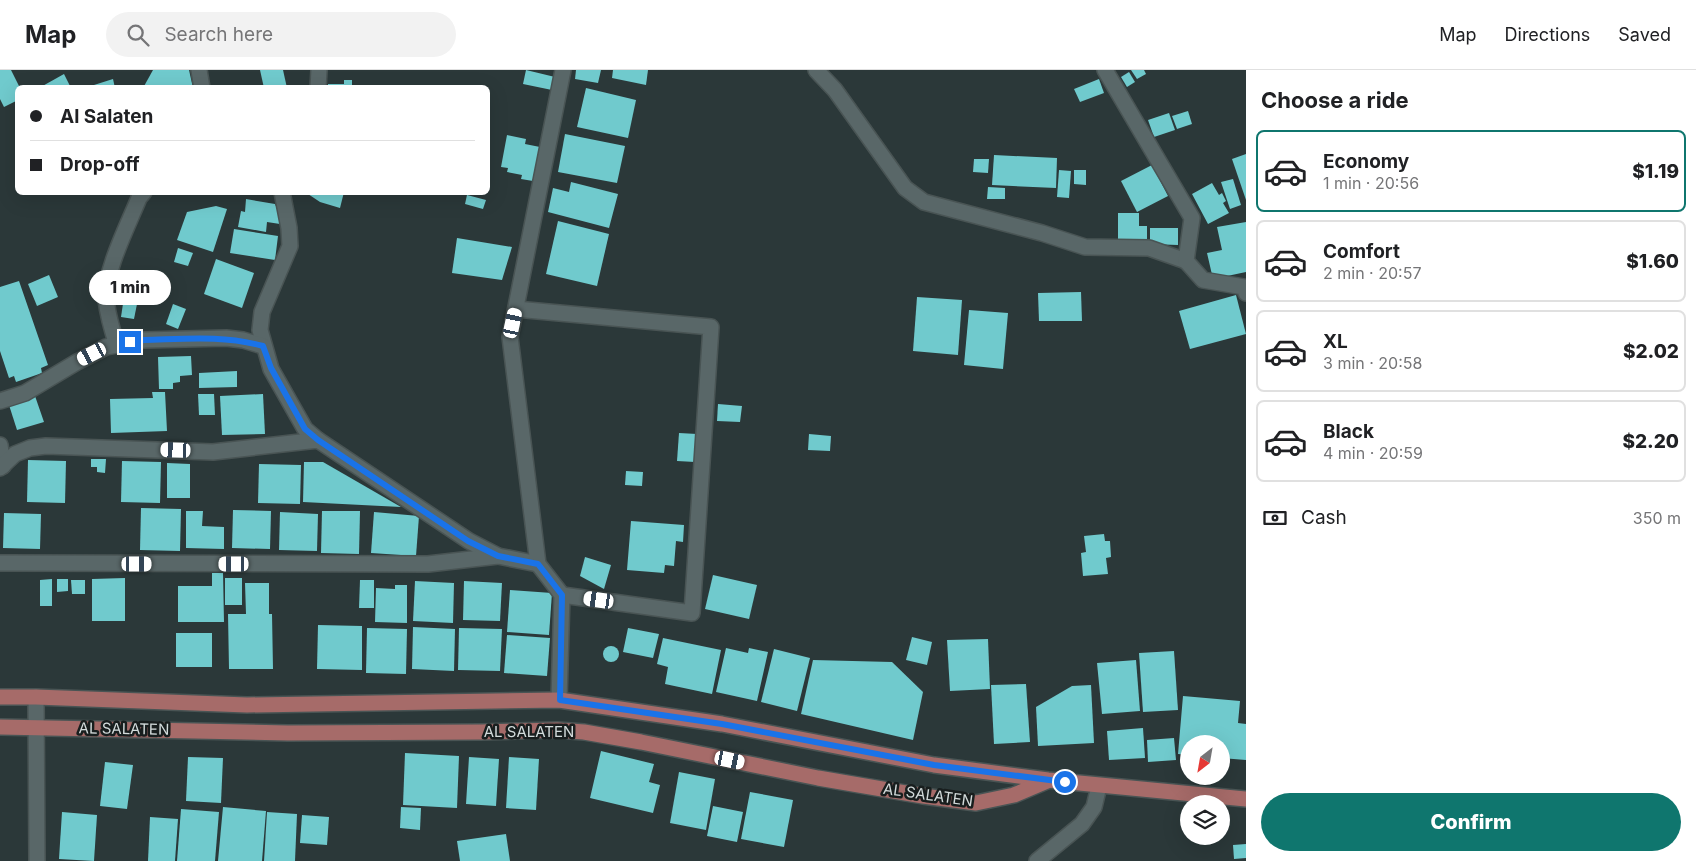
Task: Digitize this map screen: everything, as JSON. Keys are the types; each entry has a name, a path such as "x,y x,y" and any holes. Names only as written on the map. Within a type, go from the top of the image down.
{"main road":[{"name":"AL SALATEN","path":"0,697 247,705 560,700 722,724 934,765 1099,786 1246,799"},
{"name":"AL SALATEN","path":"0,728 288,733 557,730 584,732 818,778 976,803 1014,795 1048,780"}],"street":[{"path":"199,70 202,85"},
{"path":"318,85 319,70"},
{"path":"560,700 562,595 538,564 510,337 563,70"},
{"path":"816,70 835,90 905,188 924,202 1042,233 1085,247 1148,248 1186,261 1203,280 1244,288 1246,293"},
{"path":"1105,70 1192,218 1186,261"},
{"path":"117,345 110,323 106,298 110,272 142,195"},
{"path":"283,195 289,228 290,246 262,312 260,330 263,346 271,368 305,429 318,440 468,541 498,556 538,564"},
{"path":"516,309 711,326 692,613 562,595"},
{"path":"0,402 25,393 106,347 144,340 226,338 243,340 263,346"},
{"path":"1,467 15,454 30,448 46,446 213,452 318,440"},
{"path":"0,445 1,467"},
{"path":"0,563 428,564 498,556"},
{"path":"36,697 37,861"},
{"path":"1037,861 1082,824 1094,807 1099,786"}],"building":[{"path":"0,70 11,70 18,85 15,85 15,102 4,107 0,99"},
{"path":"153,70 189,70 192,85 145,85"},
{"path":"260,70 283,70 286,85 263,85"},
{"path":"526,70 555,77 552,90 523,84"},
{"path":"576,70 601,70 598,83 575,79"},
{"path":"613,70 648,70 646,85 612,78"},
{"path":"1131,70 1144,70 1146,74 1137,79"},
{"path":"1129,72 1135,82 1127,87 1121,77"},
{"path":"64,74 70,85 44,85"},
{"path":"113,79 114,85 94,85"},
{"path":"1099,79 1104,93 1080,102 1074,89"},
{"path":"344,80 352,80 352,85 328,85 328,84 344,84"},
{"path":"586,88 636,100 628,138 577,127"},
{"path":"1188,111 1192,124 1177,129 1172,116"},
{"path":"1169,113 1175,130 1154,137 1148,120"},
{"path":"565,134 625,146 617,183 558,172"},
{"path":"507,135 526,139 525,144 545,148 539,182 521,179 522,175 507,172 508,168 501,167"},
{"path":"1246,154 1246,200 1232,159"},
{"path":"994,155 1057,158 1056,188 992,185"},
{"path":"974,159 989,159 988,173 973,172"},
{"path":"1152,165 1168,196 1137,212 1121,181"},
{"path":"1059,170 1071,171 1069,198 1057,197"},
{"path":"1074,170 1086,170 1086,185 1074,184"},
{"path":"1233,179 1241,205 1230,209 1221,182"},
{"path":"571,182 618,194 609,228 548,212 553,188 569,192"},
{"path":"1212,183 1219,195 1222,193 1226,201 1223,203 1229,213 1208,224 1192,194"},
{"path":"988,187 1005,188 1005,199 987,199"},
{"path":"310,195 343,195 340,208 320,202"},
{"path":"467,195 486,200 483,209 465,204"},
{"path":"246,199 275,204 281,218 280,224 267,222 266,232 238,227 241,211 245,212"},
{"path":"216,206 227,209 213,252 177,240 187,212"},
{"path":"1118,213 1139,213 1139,226 1147,226 1147,243 1118,243"},
{"path":"558,221 609,234 597,286 546,274"},
{"path":"1246,222 1246,272 1213,279 1207,253 1222,250 1217,227"},
{"path":"1150,228 1178,228 1178,245 1150,244"},
{"path":"234,229 278,236 275,260 230,253"},
{"path":"457,238 512,247 502,280 452,273"},
{"path":"178,248 193,253 188,266 174,262"},
{"path":"216,259 254,273 242,308 204,294"},
{"path":"49,275 58,297 37,306 28,284"},
{"path":"19,281 48,365 41,368 42,373 16,382 14,376 9,378 0,351 0,287"},
{"path":"1081,292 1082,321 1039,321 1038,293"},
{"path":"1236,295 1246,334 1190,349 1179,311"},
{"path":"124,297 138,299 134,319 121,317"},
{"path":"917,297 962,300 958,355 913,351"},
{"path":"173,304 186,309 178,329 166,324"},
{"path":"969,310 1008,313 1003,369 964,365"},
{"path":"191,356 192,375 180,376 180,382 173,383 173,389 159,389 158,357"},
{"path":"237,371 237,387 199,388 199,373"},
{"path":"152,392 165,392 167,431 111,433 110,399 153,398"},
{"path":"198,394 214,394 215,415 199,415"},
{"path":"263,394 265,434 222,435 220,396"},
{"path":"35,396 44,422 17,430 9,405"},
{"path":"718,404 742,406 740,422 717,421"},
{"path":"679,433 697,434 695,462 677,461"},
{"path":"809,434 831,436 830,451 808,450"},
{"path":"91,459 106,459 105,473 97,472 97,467 91,467"},
{"path":"28,460 66,461 65,503 27,502"},
{"path":"122,461 161,462 160,503 121,502"},
{"path":"304,462 323,462 401,507 303,502"},
{"path":"167,463 190,464 190,498 167,498"},
{"path":"259,464 301,465 300,504 258,503"},
{"path":"626,471 643,472 642,486 625,485"},
{"path":"141,508 181,509 180,551 140,550"},
{"path":"233,510 271,511 270,549 232,548"},
{"path":"186,511 203,511 202,526 224,527 224,549 186,548"},
{"path":"322,511 360,511 359,554 321,553"},
{"path":"280,512 318,514 317,551 279,550"},
{"path":"374,512 419,516 416,556 371,553"},
{"path":"4,513 41,514 40,549 3,548"},
{"path":"631,521 684,525 683,542 676,541 674,566 665,565 664,573 627,570"},
{"path":"1104,534 1105,541 1110,541 1111,557 1106,558 1108,574 1083,576 1081,553 1086,552 1084,536"},
{"path":"585,557 611,565 604,589 580,576"},
{"path":"212,573 223,573 224,622 178,622 178,586 212,586"},
{"path":"713,575 757,585 749,619 705,609"},
{"path":"125,578 125,621 92,621 92,579"},
{"path":"225,578 242,578 242,605 225,605"},
{"path":"52,579 52,606 40,606 40,580"},
{"path":"57,579 68,579 68,591 57,592"},
{"path":"71,580 85,580 85,594 72,594"},
{"path":"360,580 374,580 374,608 359,608"},
{"path":"415,581 454,583 453,623 413,621"},
{"path":"464,581 502,583 500,621 463,620"},
{"path":"245,583 269,583 269,614 272,614 273,669 229,669 228,614 246,614"},
{"path":"395,585 407,585 407,623 375,622 376,588 395,589"},
{"path":"510,590 552,593 549,635 507,632"},
{"path":"318,625 362,626 362,670 317,669"},
{"path":"413,627 455,629 454,671 412,669"},
{"path":"367,628 407,629 406,674 366,673"},
{"path":"459,628 502,629 500,671 458,670"},
{"path":"628,628 659,634 653,658 623,652"},
{"path":"176,633 212,633 212,667 176,667"},
{"path":"507,635 550,638 547,676 504,673"},
{"path":"912,637 932,642 927,665 906,660"},
{"path":"663,638 721,650 712,694 665,684 668,667 657,664"},
{"path":"988,639 990,689 950,691 947,640"},
{"path":"608,646 614,646 619,651 617,660 608,662 603,657 603,651"},
{"path":"726,648 748,653 749,648 768,652 757,701 716,692"},
{"path":"774,649 810,658 797,711 761,702"},
{"path":"1174,651 1178,710 1143,712 1139,653"},
{"path":"813,660 892,662 923,692 913,740 801,714"},
{"path":"1136,660 1140,711 1102,714 1097,663"},
{"path":"1026,684 1030,742 994,744 991,685"},
{"path":"1091,685 1094,743 1038,746 1036,707 1072,686"},
{"path":"1183,696 1240,701 1238,723 1246,724 1246,760 1230,759 1230,735 1180,735 1180,754 1178,754"},
{"path":"1143,728 1145,758 1109,760 1107,731"},
{"path":"1174,738 1176,760 1148,762 1147,740"},
{"path":"601,751 654,764 649,782 660,785 653,813 590,798"},
{"path":"405,753 459,756 457,808 403,805"},
{"path":"188,757 223,758 221,803 186,801"},
{"path":"469,757 499,759 496,806 466,804"},
{"path":"509,757 539,759 536,810 506,808"},
{"path":"105,762 133,765 127,809 100,806"},
{"path":"679,772 715,779 706,830 670,823"},
{"path":"750,792 793,800 784,847 741,839"},
{"path":"713,806 743,812 737,842 707,836"},
{"path":"223,807 266,811 262,861 218,861"},
{"path":"401,807 421,808 420,830 400,828"},
{"path":"181,809 219,812 215,861 177,861"},
{"path":"62,812 97,815 94,861 59,859"},
{"path":"267,812 297,814 295,861 264,861"},
{"path":"302,815 329,817 327,845 300,843"},
{"path":"150,817 178,819 175,861 148,861"},
{"path":"506,834 510,861 460,861 457,841"},
{"path":"1246,844 1246,858 1234,859 1233,845"}],"route":[{"path":"130,342 226,338 243,340 263,346 271,368 305,429 318,440 468,541 498,556 538,564 562,595 560,700 722,724 934,765 1065,782"}]}
